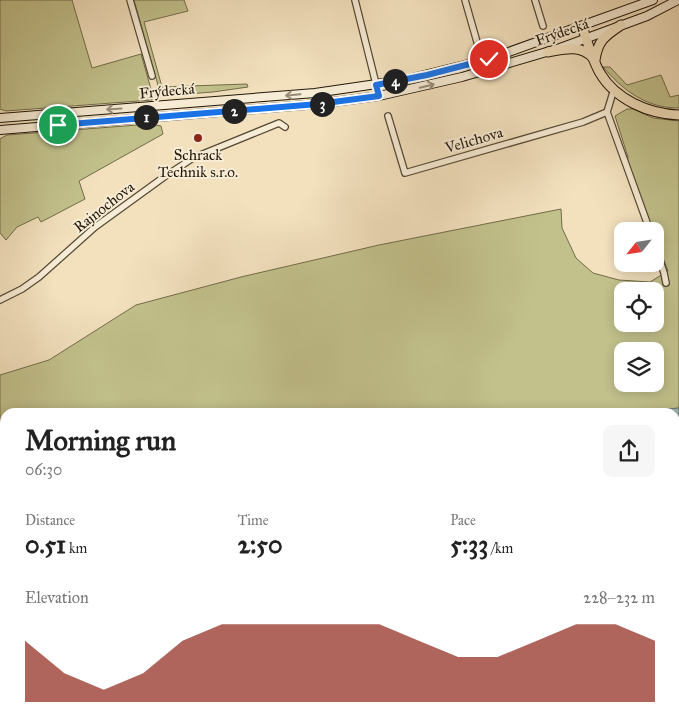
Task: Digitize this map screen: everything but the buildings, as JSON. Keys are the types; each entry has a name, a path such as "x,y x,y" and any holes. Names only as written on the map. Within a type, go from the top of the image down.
{"main road":[{"name":"Frýdecká","path":"0,118 315,93 376,85 427,75 489,59 653,0"},
{"name":"Frýdecká","path":"2,131 318,104 379,96 462,77 548,52 647,16 678,0"},
{"path":"595,60 596,50 600,41 621,25"},
{"path":"582,26 601,75 614,89 625,99 647,109 679,115"},
{"path":"548,52 571,48 580,49 590,54 595,60"}],"street":[{"path":"130,0 152,76"},
{"path":"355,0 379,96"},
{"path":"464,0 479,49"},
{"path":"535,0 543,26"},
{"path":"614,89 607,112 647,222"},
{"name":"Velichova","path":"388,116 405,173 583,122 607,112"},
{"name":"Rajnochova","path":"0,300 39,278 95,228 193,158 279,123 285,127"},
{"path":"664,272 666,283"}],"shaded area":[{"path":"0,0 72,0 92,68 141,54 153,96 152,100 6,111 0,109"},
{"path":"134,0 184,0 188,11 144,22 162,87 247,84 248,87 161,96"},
{"path":"603,67 610,67 627,85 661,75 670,97 679,95 679,108 656,105 636,96 619,84"},
{"path":"627,109 633,109 653,118 679,121 679,408 0,408 0,375 49,360 136,305 241,277 379,245 561,209 562,228 576,258 593,273 619,280 650,282 668,271 664,261 664,222 650,222 627,162 628,157 615,116"},
{"path":"151,124 161,126 163,134 79,181 85,199 41,222 38,217 17,227 6,240 0,233 0,139 7,135"}],"place":[{"name":"Schrack Technik s.r.o.","path":"198,138"}],"route":[{"path":"58,125 269,109 379,96 376,85 427,75 489,59"}]}
